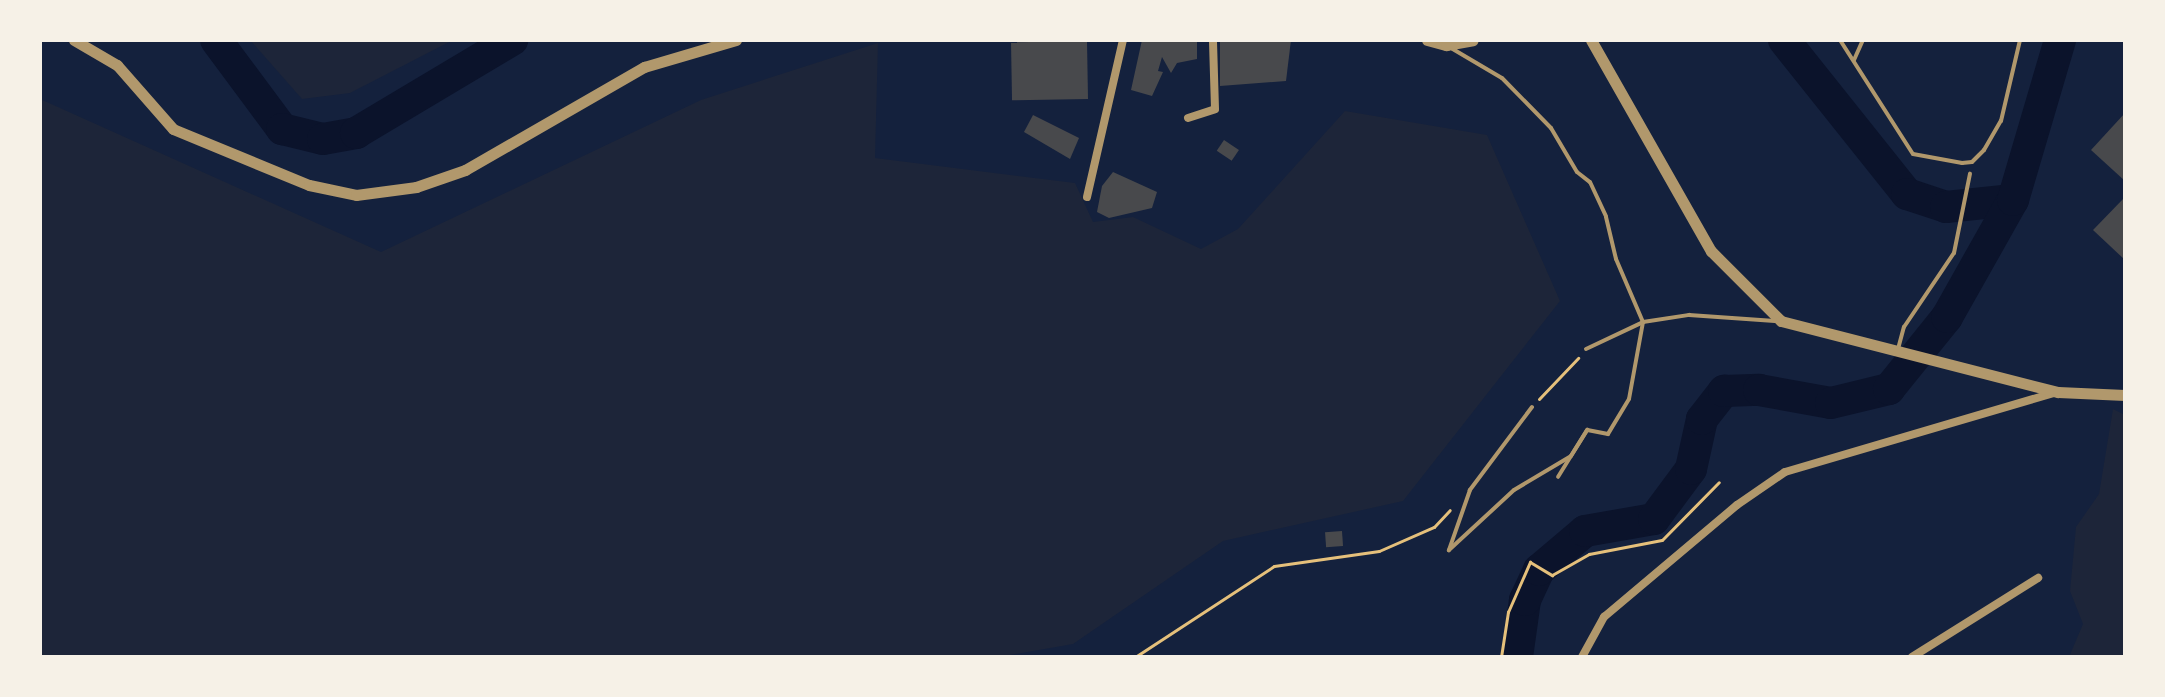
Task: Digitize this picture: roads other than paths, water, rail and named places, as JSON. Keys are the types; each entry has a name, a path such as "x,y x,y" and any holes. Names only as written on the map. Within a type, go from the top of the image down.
{"street":[{"path":"74,40 117,65 173,129 309,185 356,195 416,187 465,170 644,67 736,40"},
{"path":"1087,197 1123,40"},
{"path":"1188,118 1215,109 1213,40"},
{"path":"1427,40 1446,45 1473,40"},
{"path":"1591,40 1711,251 1781,321 1955,363 2058,392 2125,395"},
{"path":"1582,657 1604,617 1737,505 1785,472 2058,392"},
{"path":"1912,657 2038,578"}],"lane":[{"path":"1840,40 1913,154 1972,162 2001,121 2020,40"},
{"path":"1854,60 1863,40"},
{"path":"1446,45 1502,78 1551,128 1577,172 1590,182 1643,322 1629,399 1608,434 1587,430"},
{"path":"1898,350 1904,327 1954,253 1970,174"},
{"path":"1586,349 1643,322 1689,315 1781,321"},
{"path":"1532,407 1470,490 1449,550 1514,490 1571,456 1587,430"},
{"path":"1558,477 1587,430"}],"waterway":[{"path":"216,40 282,129 323,139 356,133 512,40"},
{"path":"1784,40 1907,194 1946,207 2013,200"},
{"path":"1517,657 1525,600 1539,570 1585,531 1654,519 1691,469 1702,419 1724,391 1759,390 1831,403 1889,389 1947,317 2013,200 2060,40"}]}
